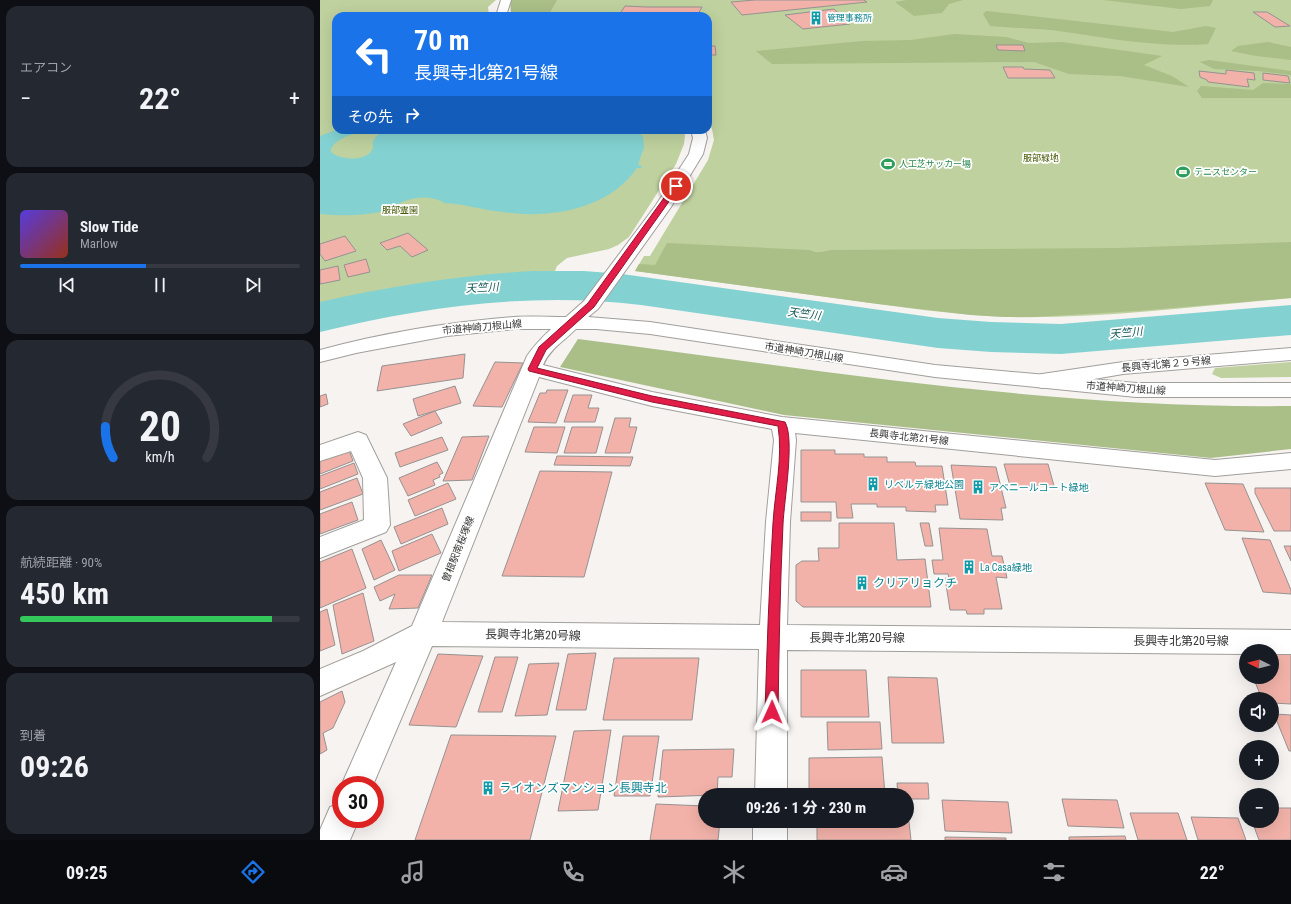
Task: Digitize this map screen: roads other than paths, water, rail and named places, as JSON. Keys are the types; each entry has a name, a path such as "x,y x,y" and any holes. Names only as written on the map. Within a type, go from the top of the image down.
{"street":[{"path":"502,12 506,0"},
{"name":"曽根駅南桜塚線","path":"361,776 423,634 542,348 591,305 663,206 689,165 698,147 700,138 699,134"},
{"name":"市道神崎刀根山線","path":"320,356 354,347 439,331 514,323 572,322 645,327 935,371 1136,390 1291,390"},
{"name":"長興寺北第２９号線","path":"1042,380 1123,368 1291,354"},
{"name":"長興寺北第21号線","path":"532,369 652,399 782,424 1215,468 1291,461"},
{"path":"771,788 773,637 778,522 785,440 782,424"},
{"path":"320,453 358,440 375,478 377,525 320,548"},
{"path":"320,683 373,660 423,634"},
{"name":"長興寺北第20号線","path":"423,634 1291,642"},
{"path":"333,840 338,828"},
{"path":"770,828 770,840"}],"water":[{"path":"332,132 332,134 353,134 346,136 335,143 332,147 331,152 340,157 346,158 358,158 369,154 373,148 373,141 378,134 639,134 643,136 644,147 638,165 642,166 641,168 637,168 625,182 610,194 594,202 576,208 558,212 520,214 445,203 439,200 427,198 416,198 404,201 388,210 376,213 360,215 320,214 320,136"}],"waterway":[{"name":"天竺川","path":"320,317 381,303 472,289 533,285 584,285 641,290 938,333 991,337 1061,339 1291,320"}],"place":[{"name":"管理事務所","path":"816,18"},
{"name":"人工芝サッカー場","path":"888,164"},
{"name":"テニスセンター","path":"1183,172"},
{"name":"リベルテ緑地公園","path":"873,484"},
{"name":"アベニールコート緑地","path":"978,487"},
{"name":"La Casa緑地","path":"969,567"},
{"name":"クリアリョクチ","path":"862,583"},
{"name":"ライオンズマンション長興寺北","path":"488,788"}],"park label":[{"name":"服部緑地","path":"1041,158"},
{"name":"服部霊園","path":"400,210"}]}
